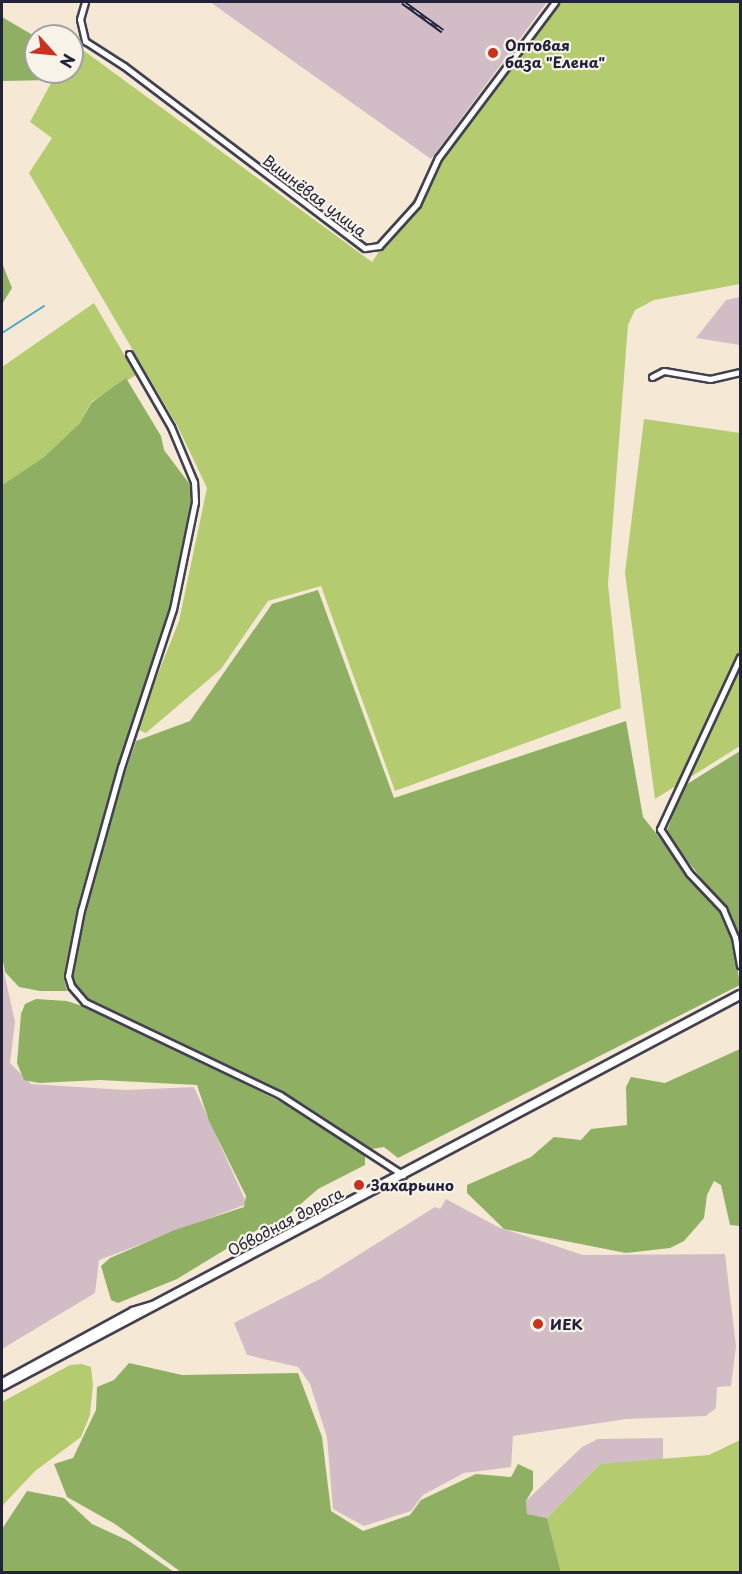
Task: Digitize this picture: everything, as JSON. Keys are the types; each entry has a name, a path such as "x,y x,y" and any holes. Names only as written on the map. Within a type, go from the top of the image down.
{"main road":[{"name":"Обводная дорога","path":"2,1386 741,995"}],"street":[{"name":"Вишнёвая улица","path":"85,2 81,19 85,41 124,66 365,248 379,246 417,204 438,158 555,2"},
{"path":"129,354 171,427 194,482 195,502 173,609 122,767 81,910 68,976 71,986 85,1002 280,1095 403,1174"},
{"path":"652,378 664,371 710,379 741,372"},
{"path":"741,657 660,829 689,873 723,909 735,937 741,966"},
{"path":"2,1381 132,1310 165,1299"}],"shaded area":[{"path":"210,2 547,2 431,159"},
{"path":"740,297 740,345 696,338 726,300"},
{"path":"2,963 15,1022 10,1063 31,1084 126,1090 194,1087 247,1204 99,1260 95,1293 2,1349"},
{"path":"446,1199 498,1227 583,1255 725,1254 736,1346 731,1386 717,1387 716,1408 706,1416 626,1419 513,1436 511,1467 464,1473 423,1495 411,1511 364,1526 333,1509 327,1437 310,1384 298,1367 247,1355 234,1323 320,1279 435,1207 440,1209"},
{"path":"663,1438 663,1461 600,1464 547,1518 527,1514 526,1501 582,1447 598,1439"}],"green space":[{"path":"560,2 740,2 740,284 654,300 635,310 628,325 608,584 621,708 395,791 321,586 268,601 221,669 146,733 136,729 179,621 207,488 178,427 29,173 52,138 30,122 51,84 84,84 84,51 372,262 421,188"},
{"path":"2,17 24,30 24,81 2,81"},
{"path":"2,263 12,288 2,304"},
{"path":"94,303 136,375 91,402 80,423 44,457 2,485 2,367"},
{"path":"126,378 161,436 164,450 191,486 192,508 173,600 108,800 78,905 64,980 67,991 40,991 19,987 5,972 2,956 2,485 44,457 80,423 91,403"},
{"path":"644,419 740,433 740,746 655,799 625,573"},
{"path":"318,590 394,798 626,721 643,817 722,916 733,941 740,985 398,1158 384,1147 372,1149 287,1094 89,999 75,984 72,973 105,831 136,741 190,721 272,604"},
{"path":"740,751 740,948 728,913 666,833 684,786"},
{"path":"36,999 67,1001 100,1012 291,1107 365,1155 365,1165 318,1189 279,1223 264,1226 177,1279 118,1303 111,1300 101,1266 110,1258 175,1230 244,1207 246,1196 209,1121 197,1085 100,1080 39,1083 24,1080 17,1063 21,1014 25,1004"},
{"path":"740,1049 740,1226 730,1225 721,1185 714,1181 707,1195 704,1218 684,1241 670,1248 626,1253 504,1229 467,1193 467,1185 531,1157 554,1137 581,1140 591,1129 627,1125 626,1087 631,1077 665,1083"},
{"path":"129,1363 182,1375 298,1373 322,1437 331,1511 363,1531 410,1515 421,1500 476,1474 511,1477 518,1464 533,1471 533,1489 526,1501 527,1514 547,1518 561,1572 181,1572 115,1524 67,1497 54,1464 73,1458 96,1410 97,1387 114,1380"},
{"path":"82,1364 91,1367 93,1385 90,1415 81,1437 35,1471 2,1506 2,1402 70,1365"},
{"path":"740,1440 740,1572 561,1572 547,1518 600,1464 709,1455"},
{"path":"27,1491 64,1498 92,1524 129,1541 174,1572 2,1572 2,1529"}],"waterway":[{"path":"2,333 44,306"}],"railway":[{"path":"403,2 443,31"}],"place":[{"name":"Оптовая база \"Елена\"","path":"493,53"},
{"name":"Захарьино","path":"359,1185"},
{"name":"ИЕК","path":"538,1324"}]}
